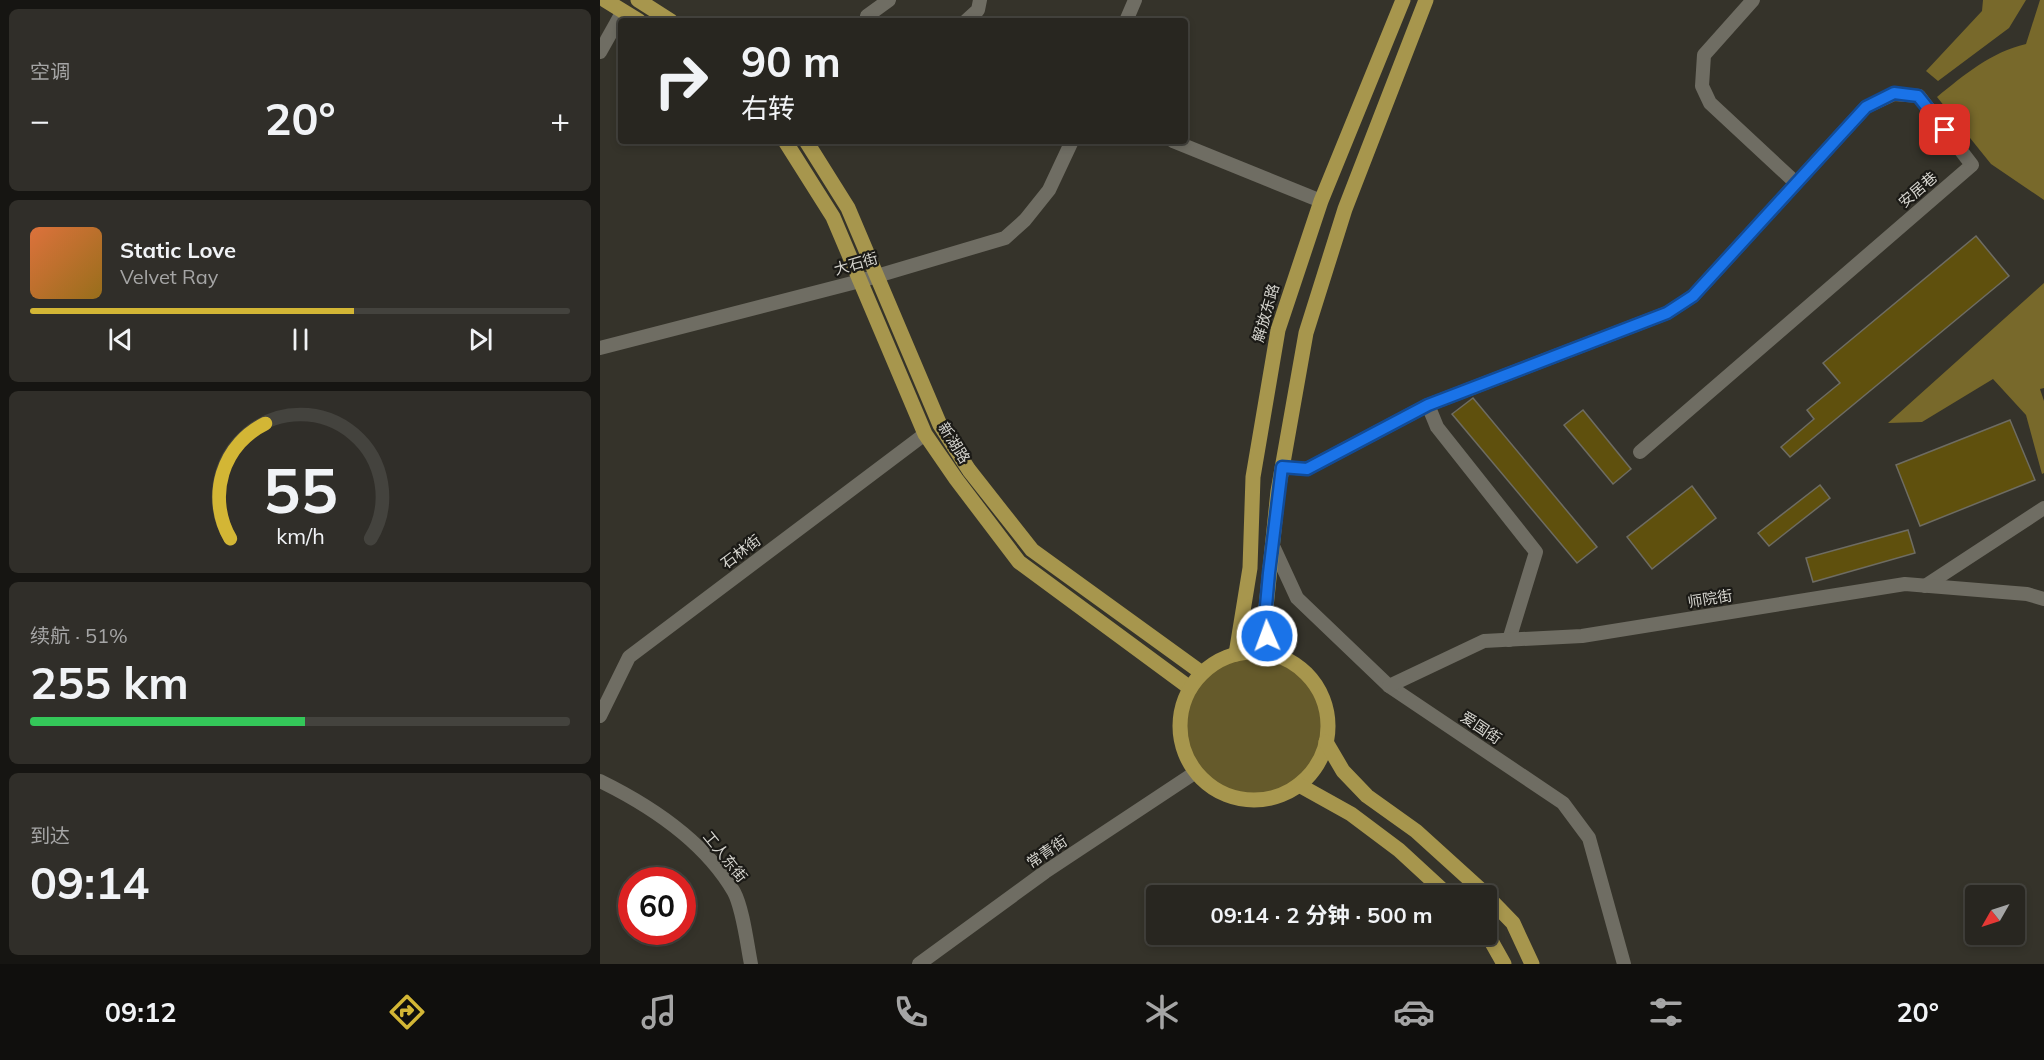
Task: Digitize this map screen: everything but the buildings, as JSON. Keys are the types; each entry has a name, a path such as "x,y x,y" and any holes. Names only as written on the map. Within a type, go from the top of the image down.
{"main road":[{"path":"605,0 634,18"},
{"path":"638,0 666,18"},
{"name":"解放东路","path":"1236,654 1250,568 1253,477 1278,330 1321,201 1403,0"},
{"path":"1269,654 1265,617 1282,467 1310,322 1345,208 1426,0"},
{"name":"新湖路","path":"787,144 833,217 926,434 956,479 1019,562 1190,688"},
{"name":"新湖路","path":"808,144 848,208 940,425 969,470 1032,550 1202,673"},
{"path":"1236,654 1269,654 1291,662 1309,677 1322,697 1328,719 1326,742 1315,769 1299,785 1279,796 1257,801 1234,798 1213,788 1196,772 1185,753 1180,731 1182,709 1190,688 1202,673 1218,661 1236,654"},
{"path":"1326,742 1343,771 1367,796 1416,831 1480,889 1513,923 1532,964"},
{"path":"1299,785 1351,814 1399,850 1437,885"},
{"path":"1493,945 1504,964"}],"street":[{"path":"867,16 889,0"},
{"path":"969,18 978,10 980,0"},
{"path":"1127,18 1135,0"},
{"path":"1754,0 1704,55 1702,86 1710,103 1796,183"},
{"path":"619,18 623,11"},
{"path":"600,52 618,20"},
{"name":"安居巷","path":"1282,467 1307,469 1428,405 1667,313 1693,296 1866,107 1894,93 1918,96 1972,165 1640,452"},
{"name":"大石街","path":"600,348 860,281 1005,238 1025,220 1049,190 1071,144"},
{"path":"1180,144 1321,201"},
{"path":"1428,405 1437,427 1536,552 1509,640"},
{"name":"石林街","path":"600,716 629,657 926,434"},
{"path":"1925,586 2044,508"},
{"name":"爱国街","path":"1273,546 1297,598 1389,686 1563,803 1589,838 1624,964"},
{"name":"师院街","path":"1389,686 1484,641 1582,636 1905,584 2027,594 2044,599"},
{"name":"常青街","path":"919,964 1045,872 1196,772"},
{"name":"工人东街","path":"600,781 627,794 696,843 735,893 751,964"}],"shaded area":[{"path":"1983,0 2026,0 2009,28 1938,81 1926,71 1982,11"},
{"path":"2040,0 2044,0 2044,200 1991,164 1937,97 1990,58 2026,44"},
{"path":"2044,283 2044,388 2040,389 2044,401 2044,473 2042,474 2026,415 1993,379 1922,422 1888,423"},
{"path":"1254,652 1282,658 1306,674 1322,698 1328,726 1322,754 1306,778 1282,794 1254,800 1226,794 1202,778 1186,754 1180,726 1186,698 1202,674 1226,658"}],"route":[{"path":"1267,636 1265,617 1282,467 1307,469 1428,405 1667,313 1693,296 1866,107 1894,93 1918,96 1945,130"}]}
